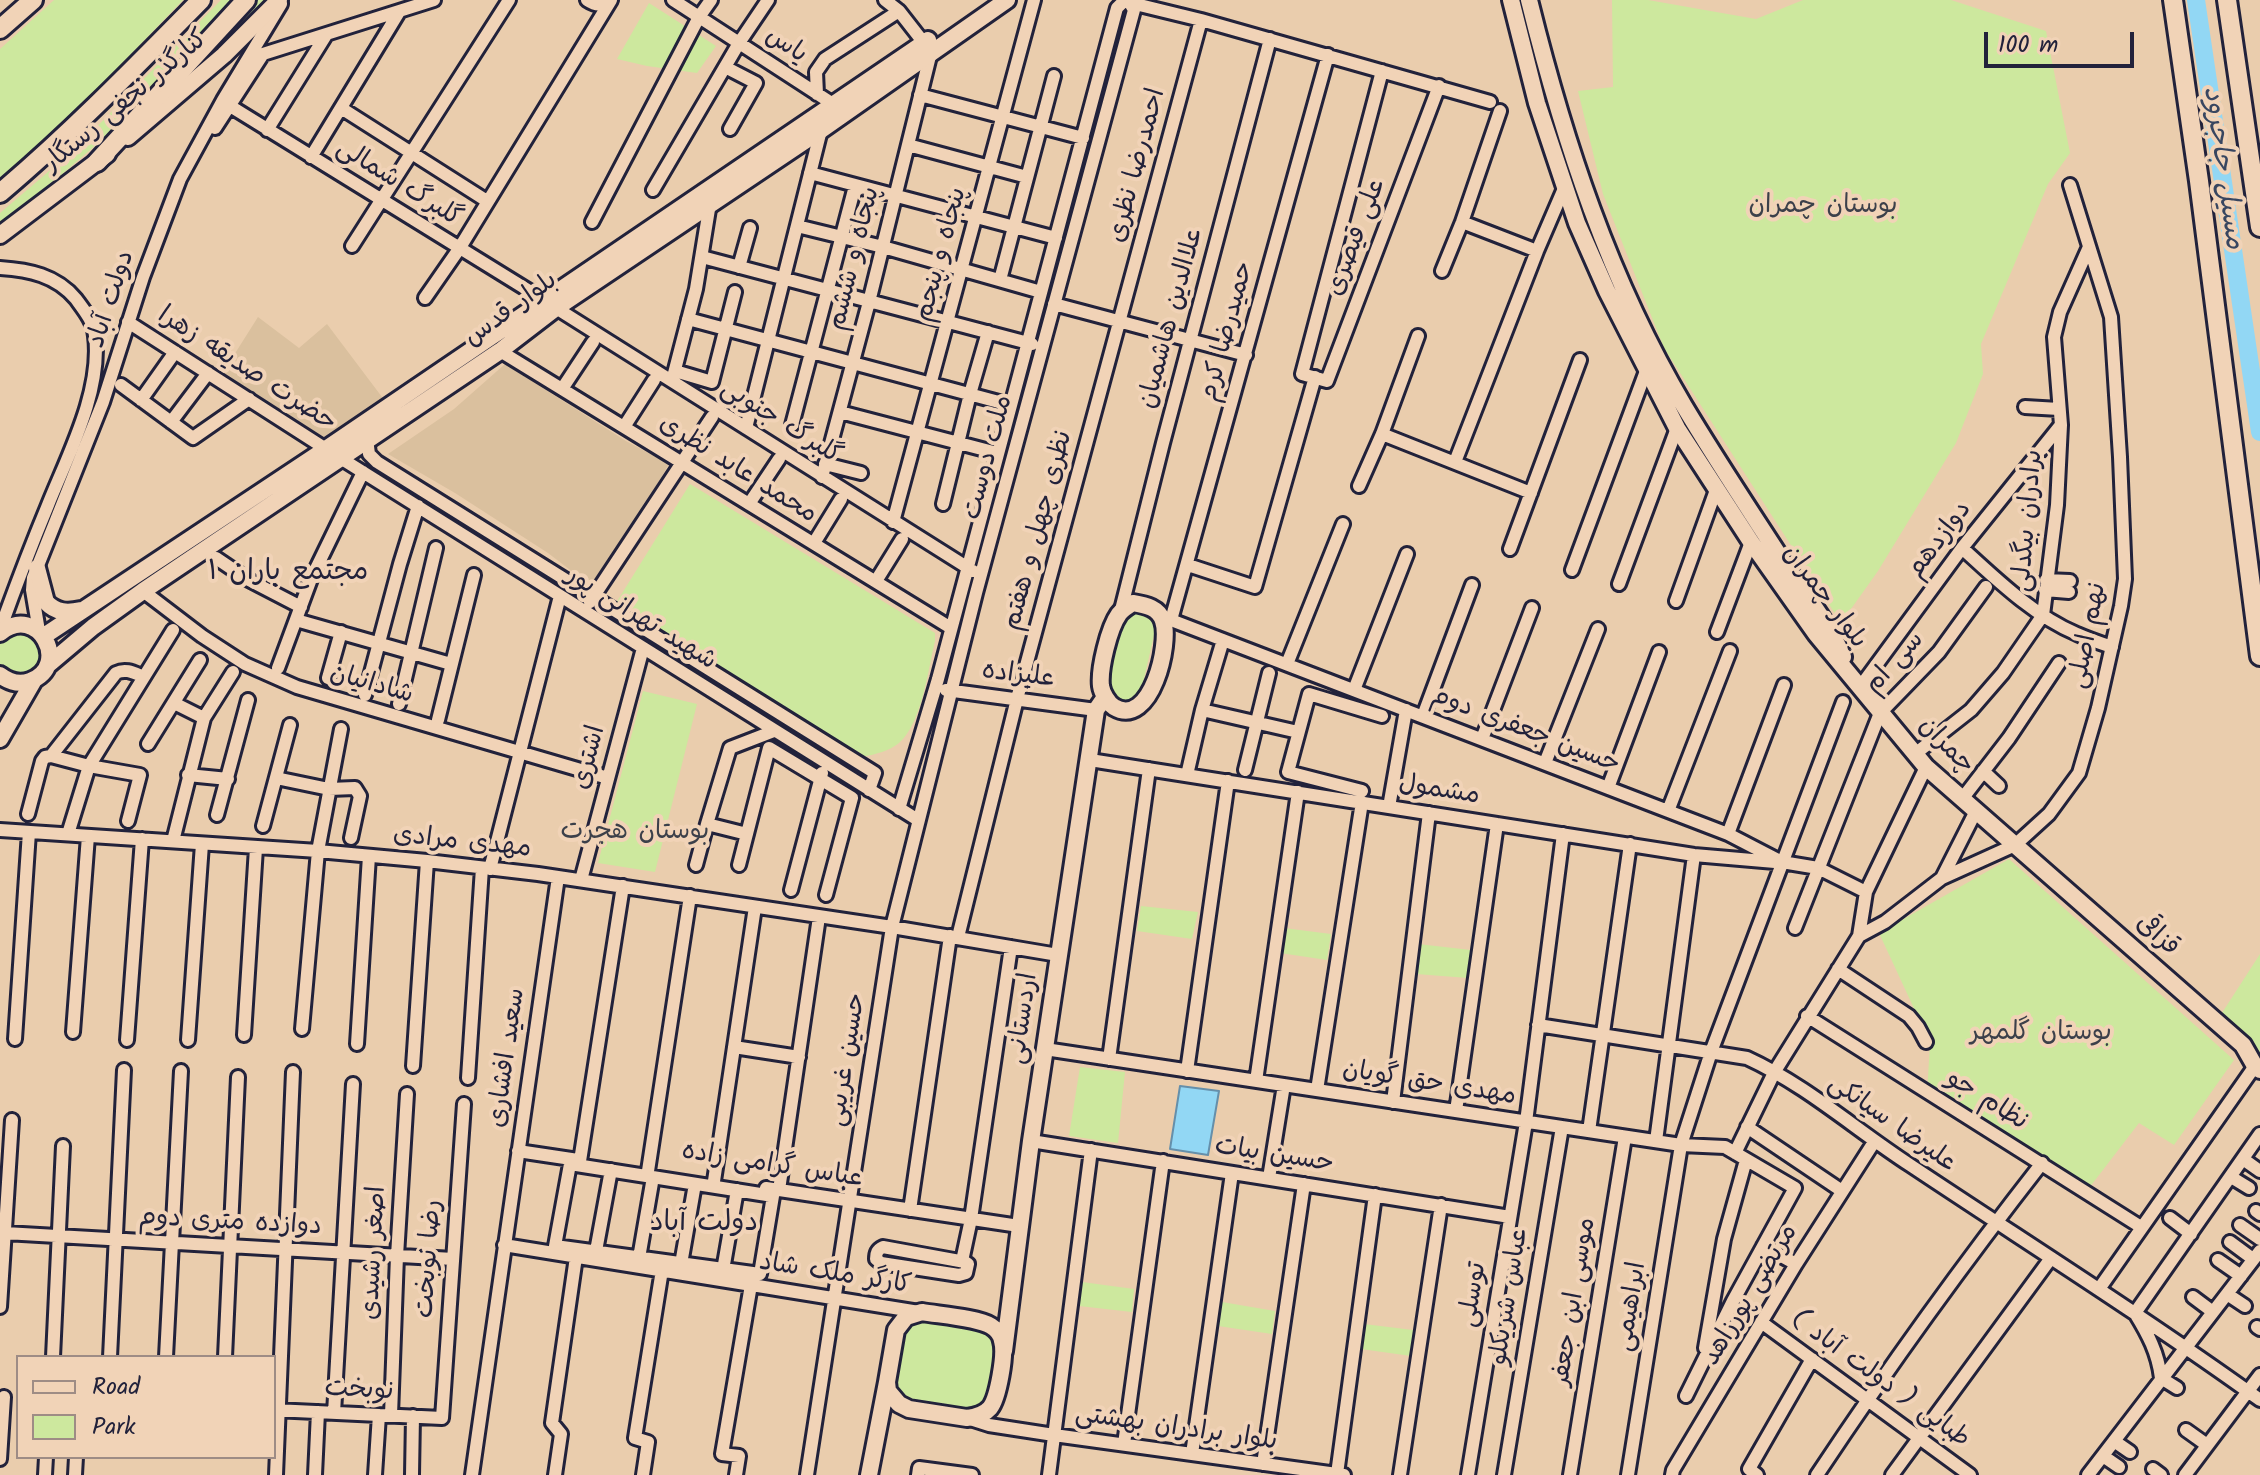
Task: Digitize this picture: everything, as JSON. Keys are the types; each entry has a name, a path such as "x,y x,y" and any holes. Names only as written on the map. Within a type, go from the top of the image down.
{"highway":[{"path":"0,29 33,0"},
{"path":"0,193 115,88 201,0"},
{"path":"97,162 246,0"},
{"path":"2173,0 2260,656"},
{"path":"2227,0 2260,227"}],"main road":[{"name":"کنارگذر نجفی رستگار","path":"0,235 154,117 281,0"},
{"name":"بلوار قدس","path":"41,634 87,609 333,453 367,439 500,351 550,304 683,222 821,130 987,0"},
{"name":"بلوار قدس","path":"34,680 93,627 333,453 833,104 1007,0"},
{"name":"بلوار چمران","path":"1511,0 1537,103 1577,223 1646,371 1677,428 1751,542 1816,634 1855,680"},
{"name":"بلوار چمران","path":"1529,0 1557,107 1595,222 1631,304 1685,409 1834,636 1855,680"},
{"path":"37,568 46,602 50,606 67,613 87,609"},
{"path":"1100,704 1125,710 1137,708 1153,688 1163,648 1167,620 1147,605 1133,603 1121,610"},
{"name":"اردستانی","path":"1004,1351 1031,1141 1100,704 1103,667 1115,621 1121,610"},
{"path":"0,632 11,626 33,627 41,634 49,650 48,665"},
{"path":"0,675 15,683 34,680"},
{"path":"0,739 34,680"},
{"name":"چمران","path":"1855,680 1921,760 2015,845"},
{"name":"قزاقی","path":"2015,845 2243,1045 2258,1068"},
{"path":"981,1322 1000,1310 1011,1286"},
{"path":"869,1475 896,1330 906,1317 922,1312 981,1322 999,1332 1004,1351 996,1396 989,1408 976,1417 909,1409 893,1399 887,1382"},
{"path":"880,1475 890,1420 894,1414 909,1409"}],"street":[{"name":"دولت آباد","path":"41,634 32,590 37,568 103,402 162,224 202,136 281,0"},
{"path":"202,136 215,128 263,54 434,0"},
{"path":"352,246 509,0"},
{"path":"587,0 595,5 611,0"},
{"path":"425,298 459,249 611,0"},
{"name":"یاس","path":"673,0 833,104"},
{"path":"592,222 699,17 711,0"},
{"path":"653,190 739,43 768,0"},
{"path":"886,0 928,47"},
{"name":"پنجاه و پنجم","path":"893,522 1034,0"},
{"path":"1126,1 1439,86 1495,106 1462,222 1442,271"},
{"name":"ملت دوست","path":"892,927 981,576 1134,10 1126,1 1117,8 935,689 899,809"},
{"path":"817,94 816,72 825,59 899,11"},
{"path":"311,157 399,12"},
{"name":"احمدرضا نظری","path":"1120,323 1201,20"},
{"path":"267,130 326,35"},
{"name":"علاالدین هاشمیان","path":"1121,610 1270,39"},
{"name":"پنجاه و ششم","path":"824,471 883,247 920,95 928,47"},
{"name":"حمیدرضا کرم","path":"1167,620 1188,565 1328,55"},
{"path":"725,67 756,83 730,129"},
{"path":"1188,565 1255,587 1382,71"},
{"path":"1000,280 1054,76"},
{"name":"علی قیصری","path":"1309,376 1327,381 1439,86"},
{"path":"920,95 1083,138"},
{"name":"گلبرگ شمالی","path":"230,106 550,304"},
{"path":"341,108 487,201"},
{"path":"746,428 821,130"},
{"path":"908,145 1027,177"},
{"path":"810,173 1056,238"},
{"name":"نهم اصلی","path":"1859,936 1885,922 1942,878 2015,845 2049,814 2079,773 2098,708 2125,579 2119,442 2111,317 2070,185"},
{"path":"792,425 855,186"},
{"path":"1455,462 1565,186"},
{"path":"710,203 702,257 673,376 712,382 735,292"},
{"path":"683,222 707,226"},
{"path":"1462,222 1537,251"},
{"path":"797,226 1041,292"},
{"path":"739,267 750,228"},
{"name":"برادران بیگدلی","path":"1921,760 2003,673 2043,615 2057,505 2061,425 2054,337 2060,312 2089,247"},
{"path":"702,257 1043,347"},
{"path":"0,268 26,270 54,279 88,315 95,335 95,372 86,407 26,557 0,632"},
{"name":"گلبرگ جنوبی","path":"550,304 673,376 746,428 824,471 893,522 981,576"},
{"path":"1054,304 1246,355"},
{"path":"688,319 1010,405"},
{"name":"حضرت صدیقه زهرا","path":"128,322 333,453"},
{"name":"نظری چهل و هفتم","path":"910,1210 954,937 1120,323"},
{"path":"943,504 988,332"},
{"path":"1359,486 1418,336"},
{"path":"562,389 593,342"},
{"name":"محمد عابد نظری","path":"500,351 951,628"},
{"path":"141,400 175,352"},
{"path":"1510,549 1580,360"},
{"path":"1572,570 1646,371"},
{"path":"171,422 208,373"},
{"path":"624,427 654,380"},
{"path":"121,385 193,438 249,399"},
{"path":"2025,407 2059,409"},
{"path":"840,412 997,453"},
{"path":"584,611 712,417"},
{"name":"دوازدهم","path":"1855,680 2061,425"},
{"path":"1619,584 1677,428"},
{"path":"1382,434 1531,493"},
{"path":"367,439 369,454 377,462 875,773 869,790"},
{"name":"شهید تهرانی پور","path":"333,453 918,820"},
{"path":"749,504 779,459"},
{"path":"824,471 861,473"},
{"path":"278,668 311,579 369,476 394,473"},
{"path":"1676,601 1716,490"},
{"path":"814,543 841,499"},
{"path":"365,695 418,506"},
{"path":"1287,664 1343,524"},
{"path":"876,581 902,539"},
{"path":"1717,632 1751,542"},
{"path":"399,704 436,548"},
{"path":"1962,548 1993,577 2043,615 2076,634 2112,647"},
{"path":"1354,690 1407,554"},
{"path":"216,558 299,613 341,632 451,664"},
{"path":"438,720 474,575"},
{"path":"1423,716 1472,585"},
{"path":"2046,585 2069,586"},
{"name":"سی ام","path":"1795,928 1880,713 1939,652 1986,587"},
{"name":"شادانیان","path":"143,591 245,664 297,687 608,778"},
{"path":"468,1078 486,868 560,596"},
{"path":"1482,739 1532,608"},
{"name":"حسین جعفری دوم","path":"1167,620 1728,834 1782,862 1818,868 1866,892"},
{"path":"1545,763 1598,629"},
{"path":"68,834 89,766 173,630"},
{"path":"328,678 341,632"},
{"path":"1187,775 1223,640"},
{"name":"اشتری","path":"581,880 643,648"},
{"path":"1668,811 1730,651"},
{"path":"1608,788 1659,652"},
{"path":"148,744 200,660"},
{"path":"1962,799 2009,738 2059,663"},
{"path":"51,756 116,673 130,671 144,677"},
{"path":"173,841 204,718 233,672"},
{"path":"1245,770 1269,673"},
{"path":"1728,834 1784,685"},
{"name":"علیزاده","path":"935,689 1017,699 1100,704"},
{"path":"1317,1090 1362,796 1288,772 1309,694 1382,716"},
{"path":"217,815 248,700"},
{"name":"ابراهیمی","path":"1628,1475 1681,1145 1711,1052 1843,702"},
{"path":"174,703 204,718"},
{"path":"1202,710 1298,732"},
{"path":"1389,807 1406,710"},
{"path":"263,826 290,725"},
{"path":"302,1029 318,851 341,729"},
{"path":"696,865 730,748 774,731"},
{"path":"739,865 769,748 852,798 826,895"},
{"path":"28,814 42,761 51,756 140,775 128,821"},
{"name":"مشمول","path":"1090,760 1298,792 1362,796 1389,807 1694,855 1782,862"},
{"path":"1702,1364 1747,1127 1807,1016 1859,936 1866,892 1921,760"},
{"path":"791,890 825,763"},
{"path":"1109,1059 1149,769"},
{"path":"1983,771 1999,786"},
{"path":"188,775 228,779"},
{"path":"276,778 329,789 355,788 360,796 351,838"},
{"path":"1187,1071 1228,781"},
{"path":"1256,1081 1298,792"},
{"path":"1942,878 1976,811"},
{"path":"1393,1102 1429,813"},
{"path":"707,824 747,834"},
{"path":"1456,1111 1497,824"},
{"name":"مهدی مرادی","path":"0,830 427,861 623,886 1058,955"},
{"path":"15,1039 29,832"},
{"name":"توسلی","path":"1468,1475 1526,1122 1563,834"},
{"path":"73,1032 88,836"},
{"path":"127,1040 142,839"},
{"path":"188,1040 202,844"},
{"path":"1589,1131 1630,844"},
{"path":"244,1035 256,848"},
{"path":"1656,1141 1694,855"},
{"path":"357,1044 369,856"},
{"path":"413,1066 427,861"},
{"name":"سعید افشاری","path":"472,1475 558,877"},
{"path":"580,1161 623,886"},
{"path":"639,1258 690,896"},
{"path":"714,1181 755,907"},
{"path":"779,1190 819,917"},
{"name":"حسین غریبی","path":"807,1475 892,927"},
{"path":"962,1261 971,1219 1011,947"},
{"path":"1838,969 1909,1016 1926,1042"},
{"name":"نظام جو","path":"1807,1016 2141,1227"},
{"name":"علیرضا سیانکی","path":"1538,1025 1747,1058 2185,1346 2260,1400"},
{"path":"734,1047 799,1057"},
{"name":"مهدی حق گویان","path":"1045,1049 1625,1137 1725,1147 1795,1188 1763,1246"},
{"path":"2099,1289 2258,1068"},
{"path":"110,1355 124,1070"},
{"path":"166,1355 181,1071"},
{"path":"276,1475 293,1072"},
{"path":"225,1355 238,1077"},
{"path":"334,1413 353,1084"},
{"path":"1269,1178 1284,1085"},
{"name":"اصغر رشیدی","path":"375,1475 385,1415 407,1094"},
{"name":"رضا نوبخت","path":"442,1418 464,1104"},
{"path":"0,1307 12,1120"},
{"name":"عباس شریکلو","path":"1504,1475 1562,1127"},
{"path":"1747,1127 1842,1191"},
{"path":"2161,1378 2152,1341 2135,1313 2260,1134"},
{"name":"موسی ابن جعفر","path":"1570,1475 1625,1137"},
{"name":"حسین بیات","path":"1031,1141 1510,1217"},
{"name":"مرتضی پورزاهد","path":"1672,1475 1796,1264 1874,1142"},
{"path":"53,1355 63,1146"},
{"path":"1049,1475 1091,1150"},
{"name":"عباس گرامی زاده","path":"518,1151 650,1174 1019,1226"},
{"path":"2243,1159 2260,1171"},
{"path":"1124,1444 1163,1161"},
{"path":"1817,1475 1867,1400 2042,1163"},
{"path":"570,1164 650,1174 773,1196 760,1274 671,1267 639,1258 555,1246 570,1164"},
{"path":"596,1251 611,1170"},
{"path":"1192,1454 1232,1173"},
{"path":"2231,1177 2249,1188"},
{"path":"643,1475 648,1442 635,1438 671,1267 695,1184"},
{"path":"1263,1464 1304,1184"},
{"path":"723,1270 737,1190"},
{"path":"1337,1474 1375,1195"},
{"path":"1400,1475 1441,1205"},
{"path":"2170,1218 2191,1234"},
{"path":"2240,1225 2260,1239"},
{"name":"دوازده متری دوم","path":"5,1233 453,1259"},
{"path":"2088,1475 2185,1346 2256,1261 2230,1242"},
{"name":"کارگر ملک شاد","path":"504,1245 576,1257 671,1267 751,1285 922,1312"},
{"path":"1686,1396 1763,1246 1796,1264"},
{"path":"883,1247 962,1261 968,1264 968,1269 959,1275 881,1263 876,1255 883,1247"},
{"path":"555,1475 561,1434 552,1423 576,1257"},
{"path":"1892,1475 2051,1258"},
{"path":"2218,1260 2241,1276"},
{"path":"736,1475 739,1456 722,1454 751,1285"},
{"path":"2227,1294 2245,1306"},
{"path":"2193,1297 2213,1312"},
{"name":"طبایی ( دولت آباد )","path":"1761,1322 1964,1473"},
{"path":"1753,1472 1812,1359"},
{"path":"2188,1474 2260,1375"},
{"path":"2161,1378 2177,1388"},
{"path":"0,1459 2,1396"},
{"path":"989,1408 1003,1427"},
{"name":"نوبخت","path":"277,1410 442,1418"},
{"path":"315,1475 318,1412"},
{"path":"412,1475 413,1416"},
{"name":"بلوار برادران بهشتی","path":"967,1418 1054,1435 1344,1475"},
{"path":"2186,1430 2207,1445"},
{"path":"2114,1441 2130,1452"},
{"path":"2103,1456 2119,1467"},
{"path":"918,1475 919,1468 972,1475"}],"shaded area":[{"path":"258,317 299,348 327,324 385,401 325,441 222,374"},
{"path":"505,364 626,441 669,464 631,529 591,586 548,553 388,454 454,409"}],"green space":[{"path":"54,0 183,0 71,114 0,178 0,49"},
{"path":"221,0 243,0 133,113 0,223 0,213 75,149"},
{"path":"251,0 270,0 170,95"},
{"name":"بوستان چمران","path":"1612,0 1648,0 1756,19 1803,0 1951,0 2046,31 2070,153 2048,184 1981,344 1983,374 1956,443 1878,571 1841,623 1664,348 1603,194 1578,91 1613,87"},
{"path":"649,3 716,46 697,73 617,59"},
{"path":"690,484 935,633 919,710 899,743 863,757 616,603"},
{"path":"1137,611 1153,619 1155,631 1140,696 1123,702 1115,698 1111,689 1113,652 1122,621 1128,614"},
{"path":"35,632 45,662 27,679 0,669 0,638 3,634"},
{"name":"بوستان هجرت","path":"643,691 697,704 655,872 598,863"},
{"name":"بوستان گلمهر","path":"2009,859 2234,1060 2174,1145 2139,1123 2086,1192 1927,1094 1930,1043 1879,933"},
{"path":"1141,906 1198,912 1192,939 1137,931"},
{"path":"1284,928 1331,934 1327,960 1280,953"},
{"path":"1418,944 1471,950 1468,978 1416,974"},
{"path":"2260,954 2260,1057 2220,1016"},
{"path":"1080,1067 1125,1072 1118,1143 1069,1136"},
{"path":"1082,1282 1134,1289 1132,1312 1079,1306"},
{"path":"1222,1302 1275,1311 1272,1334 1218,1326"},
{"path":"920,1320 981,1330 991,1337 995,1350 988,1394 981,1405 968,1410 908,1401 898,1394 894,1383 902,1333 910,1324"},
{"path":"1364,1324 1413,1330 1411,1356 1361,1349"}],"water":[{"path":"1180,1086 1219,1091 1208,1155 1170,1149"}],"waterway":[{"name":"مسیل جاجرود","path":"2196,0 2260,432"}],"district":[{"name":"مجتمع باران ١","path":"288,574"},
{"name":"دولت آباد","path":"704,1225"}]}
